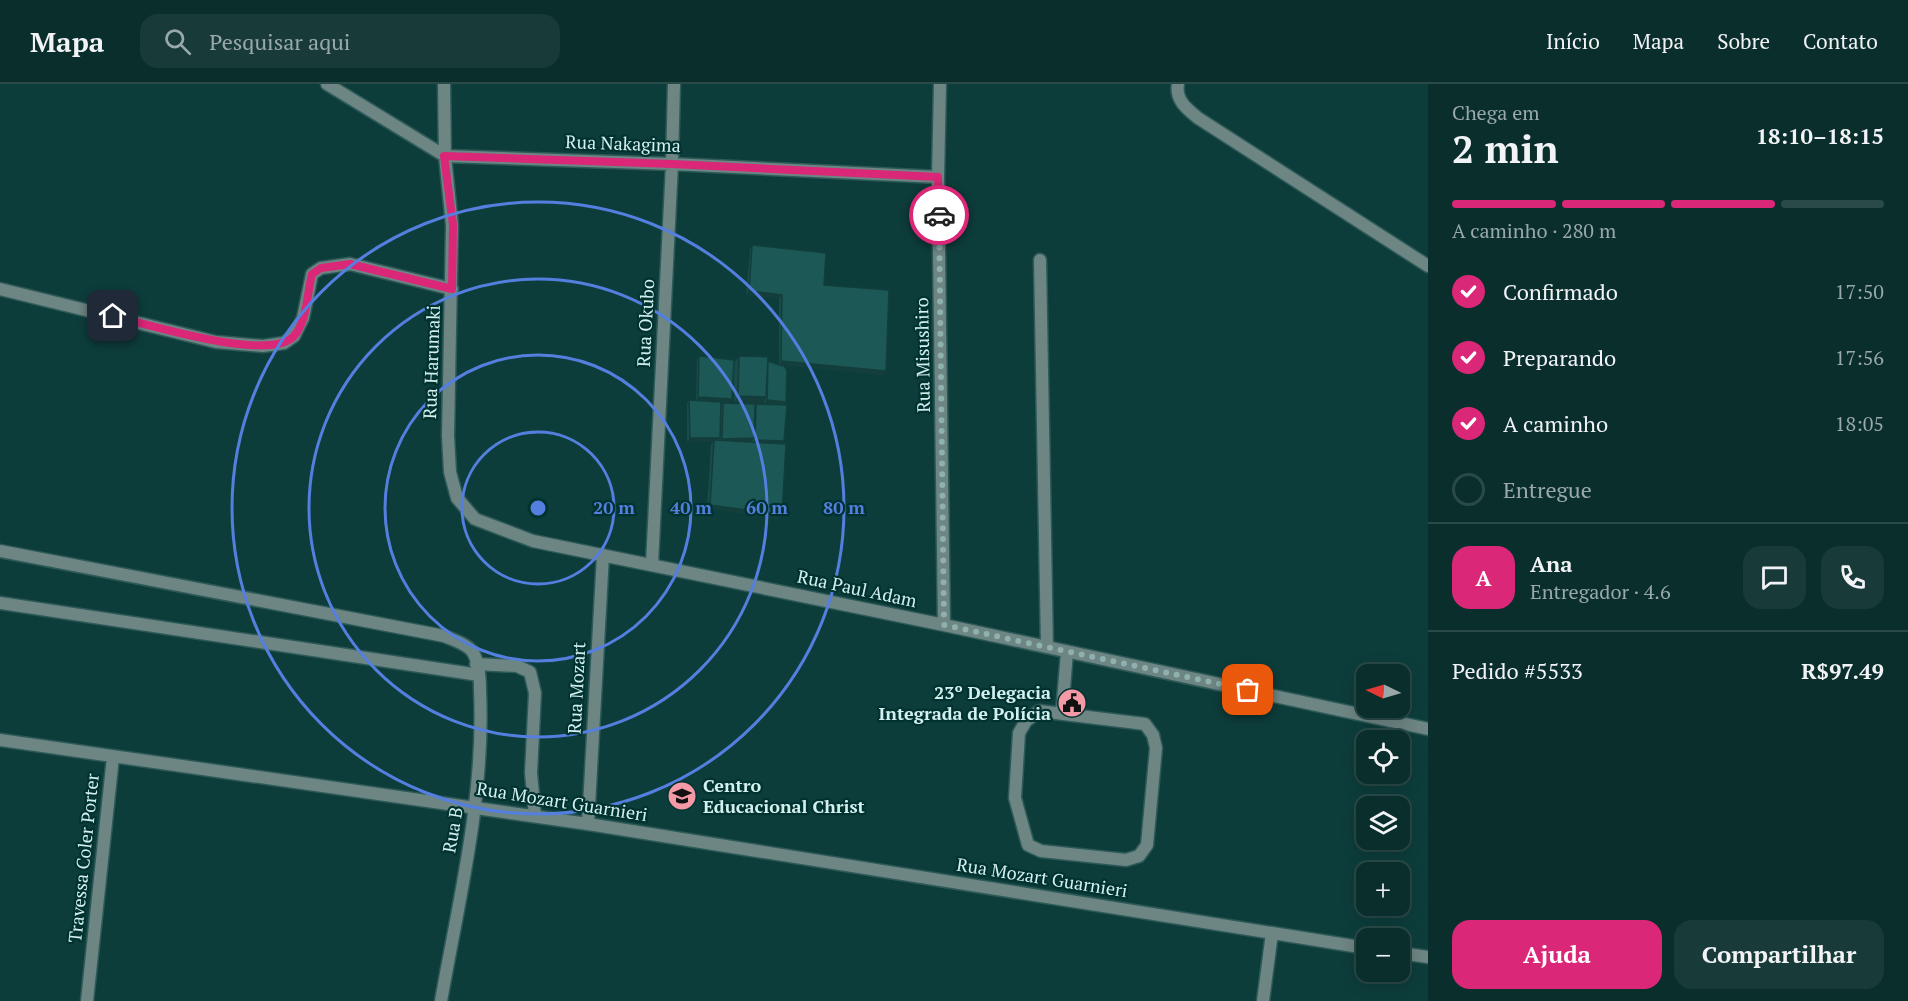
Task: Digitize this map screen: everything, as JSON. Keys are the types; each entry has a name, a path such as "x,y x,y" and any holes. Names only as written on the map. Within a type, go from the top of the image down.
{"street":[{"name":"Rua Nakagima","path":"327,84 444,156 938,177"},
{"name":"Rua Harumaki","path":"444,84 444,156 453,225 448,436"},
{"name":"Rua Okubo","path":"652,564 674,84"},
{"name":"Rua Misushiro","path":"940,84 938,177 944,625"},
{"path":"1178,84 1177,89 1182,105 1198,118 1428,266"},
{"path":"1040,260 1047,647"},
{"name":"Rua Harumaki","path":"0,289 216,342 263,346 284,344 294,336 303,318 312,274 321,268 350,264 452,289"},
{"name":"Rua Paul Adam","path":"448,436 450,472 457,498 475,519 533,541 944,625 1428,729"},
{"path":"0,551 444,636 459,642 472,652 478,669"},
{"name":"Rua Mozart","path":"588,824 603,555"},
{"path":"0,603 478,669 517,666 530,672 536,693 531,773 535,816"},
{"path":"1062,712 1067,652"},
{"name":"Rua B","path":"441,1001 475,807 481,714 478,669"},
{"path":"1039,711 1062,712 1145,724 1153,735 1156,748 1147,845 1139,856 1126,860 1041,851 1028,845 1015,798 1019,733 1026,721 1039,711"},
{"name":"Rua Mozart Guarnieri","path":"0,740 588,824 1356,946"},
{"name":"Travessa Coler Porter","path":"87,1001 113,757"},
{"path":"1263,1001 1272,933"},
{"path":"1410,954 1428,957"}],"building":[{"path":"752,245 826,253 824,285 889,290 886,371 781,361 782,295 749,291"},
{"path":"699,356 734,360 732,399 698,397"},
{"path":"739,356 768,357 766,397 738,396"},
{"path":"768,361 782,366 782,362 787,371 786,402 767,400"},
{"path":"689,400 721,402 720,438 690,438"},
{"path":"723,403 755,404 754,438 722,439"},
{"path":"756,404 787,405 784,441 755,440"},
{"path":"714,440 786,444 782,515 710,505"}],"way so far":[{"path":"939,215 944,625 1248,690"}],"place":[{"name":"23º Delegacia Integrada de Polícia","path":"1072,703"},
{"name":"Centro Educacional Christ","path":"682,796"}],"route":[{"path":"113,316 216,342 263,346 284,344 294,336 303,318 312,274 321,268 350,264 452,289 453,225 444,156 938,177 939,215"}]}
